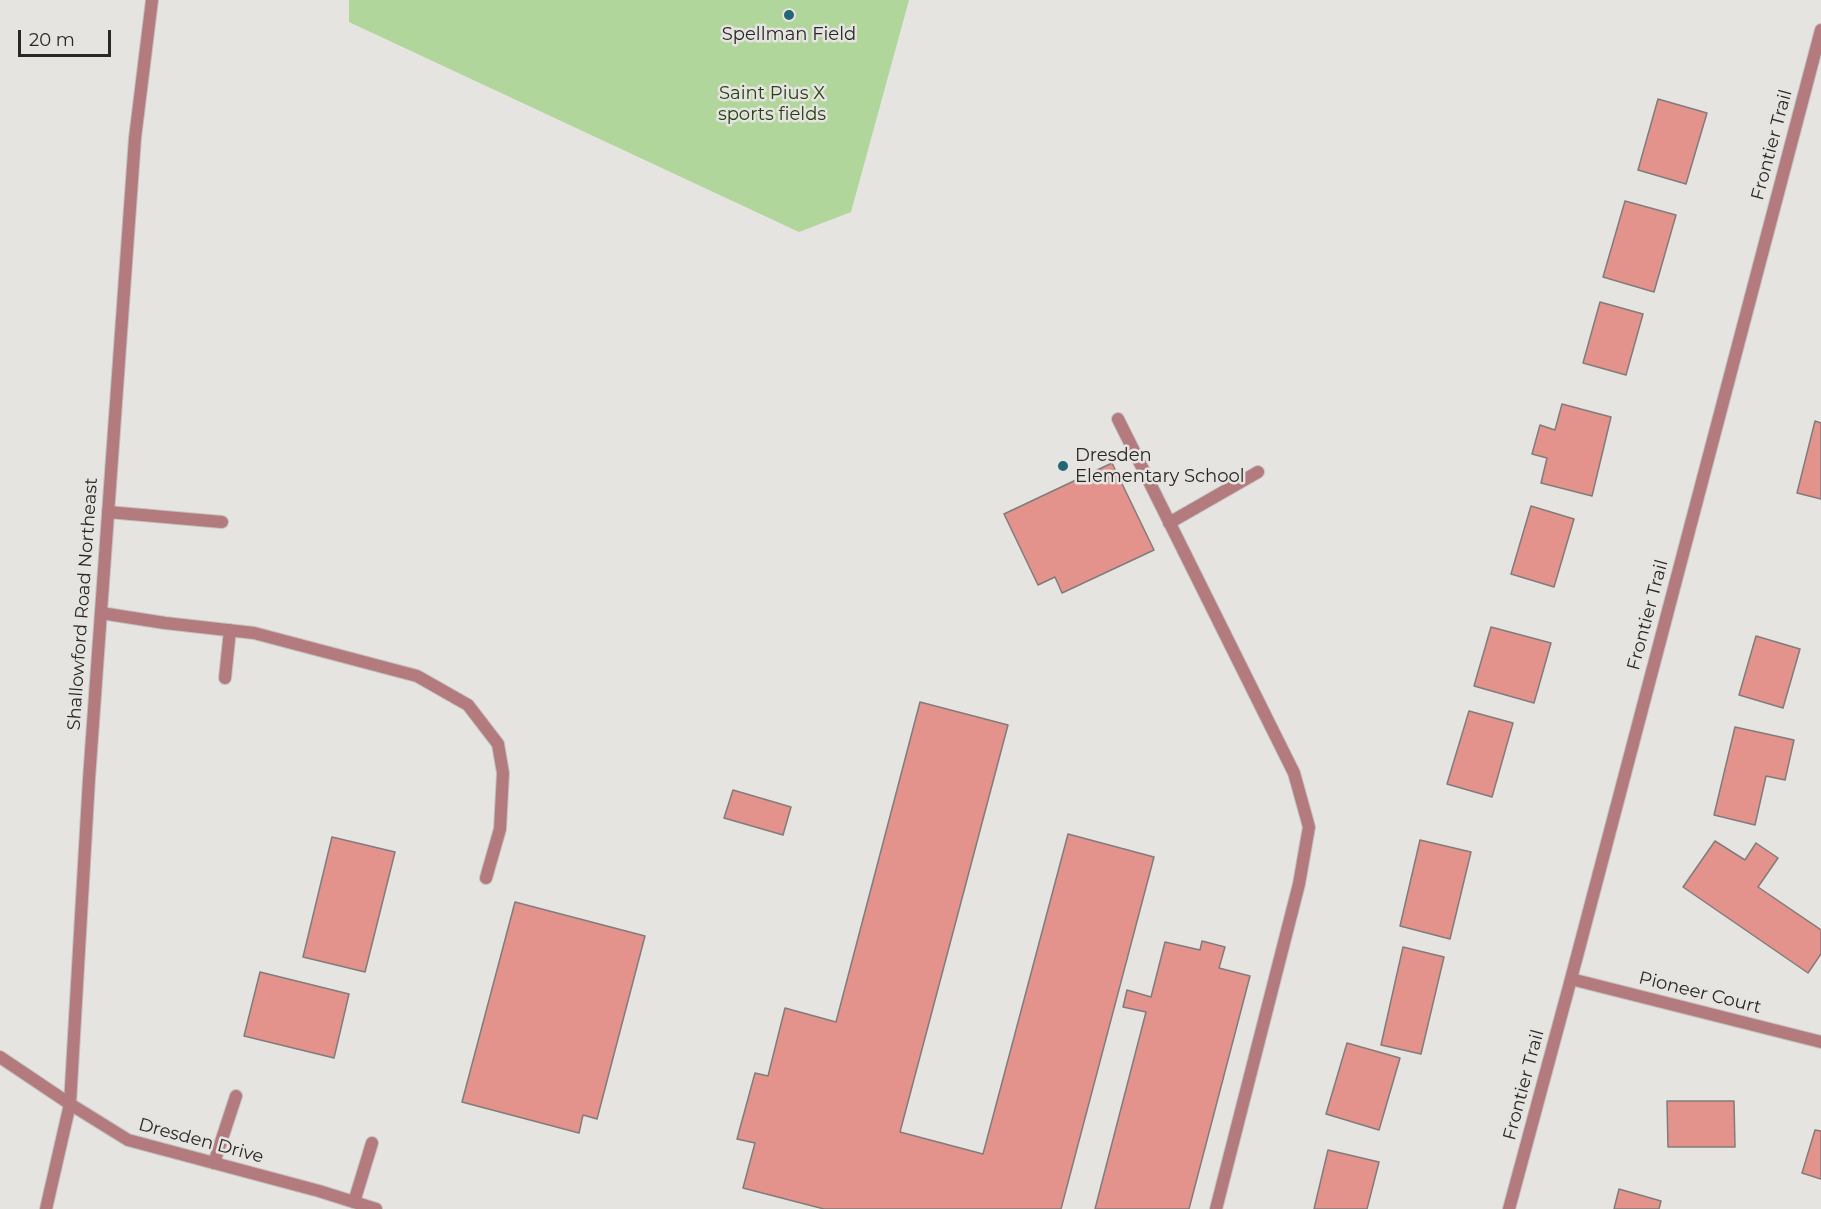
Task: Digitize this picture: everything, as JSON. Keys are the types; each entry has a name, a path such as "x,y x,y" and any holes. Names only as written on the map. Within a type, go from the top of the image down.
{"street":[{"name":"Shallowford Road Northeast","path":"46,1209 69,1104 89,779 135,138 152,0"},
{"name":"Frontier Trail","path":"1509,1209 1821,30"},
{"path":"1118,419 1294,773 1309,828 1299,884 1215,1209"},
{"path":"1169,523 1258,472"},
{"path":"108,512 222,522"},
{"path":"101,613 254,633 417,676 468,705 498,744 503,773 500,829 486,878"},
{"path":"225,678 230,630"},
{"name":"Pioneer Court","path":"1571,979 1821,1042"},
{"name":"Dresden Drive","path":"0,1057 69,1104 128,1140 376,1209"},
{"path":"214,1163 236,1096"},
{"path":"354,1202 372,1143"}],"green space":[{"name":"Saint Pius X sports fields","path":"349,0 909,0 851,212 799,232 349,22"}],"building":[{"path":"1658,99 1707,113 1686,184 1638,170"},
{"path":"1625,201 1676,215 1654,292 1603,277"},
{"path":"1600,302 1643,314 1626,375 1583,363"},
{"path":"1562,404 1611,417 1592,496 1541,483 1547,458 1532,454 1540,425 1555,430"},
{"path":"1815,421 1821,423 1821,499 1797,493"},
{"path":"1112,463 1154,550 1062,593 1055,577 1038,585 1004,514"},
{"path":"1531,506 1574,519 1554,587 1511,574"},
{"path":"1491,627 1551,643 1534,703 1474,686"},
{"path":"1756,636 1800,649 1783,708 1739,695"},
{"path":"920,702 1008,725 900,1132 983,1154 1068,834 1154,857 1061,1209 824,1209 743,1188 755,1143 737,1139 755,1073 768,1076 785,1008 836,1022"},
{"path":"1469,711 1513,723 1492,797 1447,784"},
{"path":"1735,727 1794,740 1785,780 1766,776 1755,825 1714,815"},
{"path":"733,790 791,807 783,835 724,818"},
{"path":"332,837 395,852 365,972 303,957"},
{"path":"1420,840 1471,852 1450,939 1400,926"},
{"path":"1715,841 1745,860 1756,843 1778,858 1758,887 1821,930 1821,954 1808,973 1683,887"},
{"path":"515,902 645,936 597,1119 583,1115 579,1133 462,1102"},
{"path":"1202,941 1225,947 1219,968 1250,976 1189,1209 1095,1209 1146,1012 1123,1007 1127,990 1151,997 1165,942 1200,950"},
{"path":"1403,947 1444,957 1421,1054 1381,1045"},
{"path":"260,972 349,994 334,1058 244,1036"},
{"path":"1347,1043 1400,1058 1379,1130 1326,1114"},
{"path":"1667,1101 1734,1101 1735,1147 1668,1147"},
{"path":"1815,1130 1821,1131 1821,1179 1802,1173"},
{"path":"1328,1150 1379,1162 1367,1209 1314,1209"},
{"path":"1619,1189 1661,1201 1659,1209 1614,1209"}],"place":[{"name":"Spellman Field","path":"789,15"},
{"name":"Dresden Elementary School","path":"1063,466"}]}
